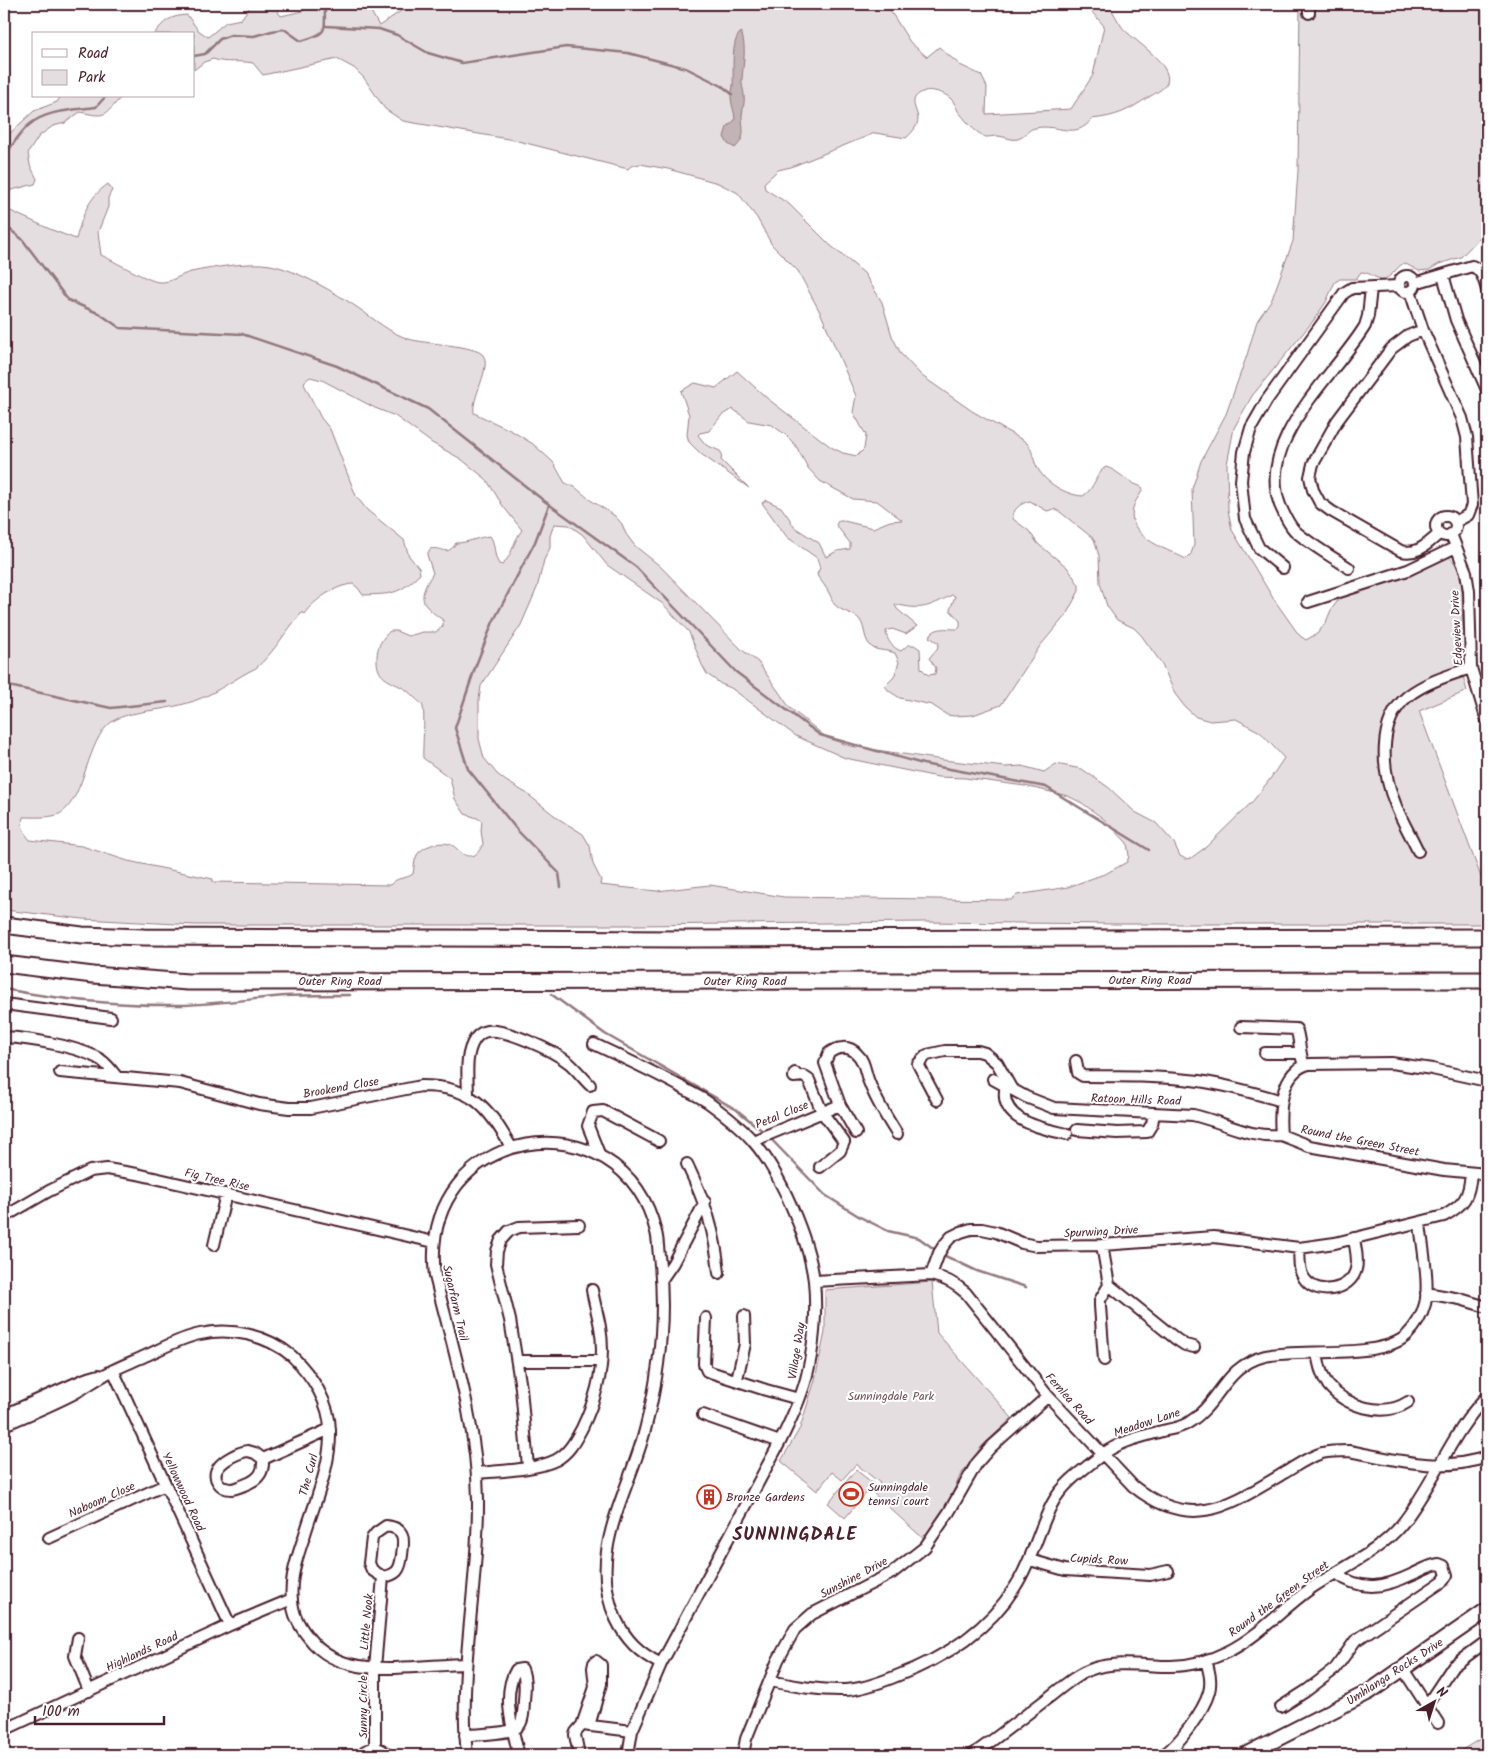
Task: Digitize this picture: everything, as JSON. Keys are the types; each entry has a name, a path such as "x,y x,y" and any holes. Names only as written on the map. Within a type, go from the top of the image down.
{"highway":[{"path":"4,926 82,934 154,937 708,939 1487,937"},
{"name":"Outer Ring Road","path":"4,964 93,975 188,982 1487,980"}],"main road":[{"name":"Umhlanga Rocks Drive","path":"1245,1755 1369,1692 1487,1610"}],"street":[{"path":"1283,568 1259,548 1245,519 1241,481 1244,452 1251,428 1267,400 1344,293 1352,288 1400,286 1405,291 1443,275 1472,266 1481,273 1487,290"},
{"path":"1443,275 1456,320 1487,390"},
{"path":"1412,287 1423,330 1462,418 1467,437 1472,505 1468,515 1455,522"},
{"path":"1349,568 1306,540 1287,521 1276,492 1276,463 1287,435 1364,326 1368,316 1371,288"},
{"path":"1423,330 1408,336 1391,350 1337,421 1313,464 1310,477 1313,490 1320,503 1401,551 1410,553 1420,550 1439,534"},
{"path":"1448,516 1455,522 1455,530 1447,536 1439,534 1436,527 1439,518 1448,516"},
{"name":"Edgeview Drive","path":"1451,534 1466,572 1469,591 1471,668 1487,720"},
{"path":"1308,602 1408,570 1456,547"},
{"path":"1418,851 1396,805 1386,775 1385,746 1388,725 1396,710 1408,696 1442,678 1471,668"},
{"path":"4,1004 111,1018"},
{"path":"1241,1027 1296,1029 1304,1065 1391,1063 1424,1067 1487,1081"},
{"path":"468,1096 469,1052 480,1033 488,1030 503,1032 555,1053 569,1063 590,1085"},
{"path":"4,1037 57,1045 90,1054 109,1067 117,1077"},
{"name":"Village Way","path":"594,1044 671,1081 707,1102 732,1121 753,1141 778,1178 791,1205 805,1242 814,1281 815,1317 812,1343 806,1378 799,1398 780,1442 661,1664 632,1731 628,1755"},
{"path":"856,1132 840,1105 825,1063 829,1053 843,1048 851,1049 861,1059 879,1105 897,1134"},
{"path":"937,1100 918,1064 927,1055 945,1051 968,1051 985,1053 998,1063 1008,1086 1004,1099 1006,1105 1012,1113 1024,1121 1041,1128 1072,1132 1147,1132 1152,1124 1154,1113"},
{"path":"1265,1053 1300,1053"},
{"path":"1076,1061 1078,1073 1083,1076 1134,1075 1200,1081 1282,1101"},
{"name":"Round the Green Street","path":"1304,1065 1292,1075 1287,1083 1282,1101 1281,1135 1309,1146 1408,1164 1487,1174"},
{"name":"Brookend Close","path":"60,1072 180,1083 259,1104 290,1108 311,1108 421,1086 446,1088 468,1096 480,1104 492,1116 511,1147"},
{"path":"795,1073 794,1077 803,1076 809,1080 822,1112 844,1142 840,1151 820,1167"},
{"name":"Ratoon Hills Road","path":"993,1079 1054,1108 1193,1115 1210,1118 1250,1133 1266,1136 1281,1135"},
{"name":"Petal Close","path":"753,1141 840,1105"},
{"path":"600,1156 588,1126 593,1112 603,1111 659,1141"},
{"name":"Sugarfarm Trail","path":"467,1755 465,1736 466,1664 477,1531 477,1473 466,1398 435,1276 433,1261 434,1242 438,1223 453,1190 479,1164 511,1147 536,1143 553,1143 571,1145 600,1156 613,1164 638,1190 648,1207 656,1232 662,1279 662,1322 656,1374 646,1428 612,1528 606,1554 605,1578 611,1607 630,1642 640,1652 661,1664"},
{"path":"687,1164 704,1202 717,1247 720,1273"},
{"name":"Fig Tree Rise","path":"4,1217 49,1190 90,1170 107,1169 123,1171 434,1242"},
{"name":"Spurwing Drive","path":"931,1275 944,1245 956,1235 971,1229 996,1232 1022,1243 1037,1246 1102,1245 1214,1237 1299,1248 1326,1245 1444,1216 1456,1210 1464,1202 1468,1194 1471,1173"},
{"path":"214,1245 226,1194"},
{"path":"662,1279 673,1263 704,1202"},
{"name":"Meadow Lane","path":"770,1681 825,1690 849,1690 874,1685 924,1665 951,1651 984,1625 1002,1606 1016,1586 1030,1560 1052,1504 1058,1494 1068,1483 1103,1454 1127,1440 1189,1423 1234,1373 1253,1360 1278,1354 1382,1347 1399,1340 1413,1328 1425,1304 1426,1293 1420,1223"},
{"path":"528,1467 517,1361 510,1320 496,1264 497,1251 501,1240 509,1232 520,1227 579,1225"},
{"path":"1299,1248 1300,1269 1308,1283 1317,1288 1337,1288 1347,1284 1353,1277 1356,1269 1357,1260 1354,1238"},
{"path":"1102,1245 1108,1285 1100,1300 1104,1360"},
{"name":"Fernlea Road","path":"814,1281 931,1275 955,1284 966,1293 1048,1396 1133,1486 1145,1496 1170,1508 1186,1511 1218,1508 1234,1503 1308,1459 1322,1453 1349,1451 1420,1464 1441,1465 1463,1463 1487,1457"},
{"path":"1108,1285 1176,1339 1185,1345 1194,1347"},
{"path":"477,1473 528,1467 554,1461 565,1454 574,1443 590,1410 596,1392 600,1361 600,1329 592,1290"},
{"path":"1426,1293 1487,1307"},
{"path":"737,1379 745,1344 744,1316"},
{"path":"706,1318 705,1368 712,1374 737,1379 766,1390 799,1398"},
{"name":"The Curl","path":"4,1425 75,1393 110,1372 182,1339 216,1331 232,1331 250,1334 269,1342 286,1351 311,1378 321,1395 327,1411 330,1429 330,1445 323,1478 291,1584 292,1599 298,1621 312,1642 326,1654 340,1661 375,1668 466,1664"},
{"path":"1317,1352 1319,1366 1328,1385 1350,1402 1364,1407 1392,1410 1408,1402"},
{"path":"517,1361 600,1361"},
{"name":"The Curl","path":"4,1415 85,1379 110,1372"},
{"name":"Yellowwood Road","path":"110,1372 230,1625"},
{"name":"Sunshine Drive","path":"744,1755 746,1739 794,1629 812,1614 892,1573 925,1547 949,1512 977,1463 991,1447 1048,1396"},
{"name":"Round the Green Street","path":"972,1755 1076,1677 1093,1668 1126,1664 1172,1666 1206,1660 1230,1651 1244,1642 1309,1590 1387,1539 1400,1527 1441,1465 1464,1424 1487,1396"},
{"path":"703,1415 780,1442"},
{"path":"263,1459 330,1429"},
{"path":"243,1452 255,1453 263,1459 264,1466 258,1478 229,1490 218,1483 215,1477 223,1462 243,1452"},
{"name":"Naboom Close","path":"49,1538 165,1485"},
{"name":"Little Nook","path":"386,1526 393,1527 402,1535 404,1542 400,1565 391,1575 383,1577 372,1570 369,1563 372,1538 380,1529 386,1526"},
{"name":"Cupids Row","path":"1030,1560 1065,1570 1150,1575 1168,1570"},
{"path":"1281,1707 1335,1669 1355,1641 1443,1581 1447,1575 1444,1566 1439,1564 1389,1584 1377,1586 1355,1584 1345,1580 1336,1573"},
{"name":"Little Nook","path":"375,1668 383,1577"},
{"name":"Highlands Road","path":"4,1730 230,1625 292,1599"},
{"path":"78,1638 75,1656 89,1691"},
{"path":"1427,1705 1453,1666 1487,1641"},
{"path":"1163,1755 1175,1746 1205,1702 1210,1680 1206,1660"},
{"path":"579,1755 575,1735 576,1732 585,1726 601,1680 601,1665 596,1662 593,1665 595,1686 585,1726"},
{"name":"Sunny Circle","path":"375,1668 375,1746"},
{"path":"465,1736 513,1731 520,1725 523,1719 524,1708 524,1677 522,1669 518,1669 512,1676 510,1685 510,1714 513,1731 518,1754"},
{"path":"1403,1669 1438,1723"},
{"path":"585,1726 632,1731"},
{"name":"Sunny Circle","path":"362,1755 364,1751 375,1746"},
{"name":"Sunny Circle","path":"375,1746 388,1755"}],"green space":[{"path":"252,4 281,4 278,12 281,16 303,11 311,4 367,4 379,26 411,4 886,4 910,42 927,57 939,47 960,65 981,75 987,87 986,114 1071,109 1093,75 1104,26 1085,4 1108,4 1122,27 1158,60 1167,76 1167,83 1164,87 1128,109 1109,116 1092,119 1079,129 1066,130 1043,127 1033,129 1017,139 997,136 986,137 971,126 948,96 934,91 925,91 914,100 918,122 914,130 906,138 875,133 791,167 778,170 764,183 765,189 789,204 830,245 864,273 882,302 892,336 901,354 922,376 972,411 1026,442 1041,473 1063,491 1083,496 1091,489 1100,472 1106,467 1143,488 1134,505 1132,516 1135,525 1148,540 1186,559 1191,554 1194,545 1192,489 1201,461 1226,414 1257,321 1272,299 1293,241 1298,171 1300,4 1487,4 1487,236 1484,233 1461,257 1439,264 1429,270 1419,271 1404,263 1385,279 1361,272 1356,279 1340,279 1335,282 1326,302 1313,321 1252,396 1234,428 1227,464 1228,510 1232,530 1273,598 1299,635 1306,640 1318,633 1339,599 1353,591 1448,556 1455,564 1460,575 1462,588 1460,657 1467,691 1419,711 1487,893 1487,924 923,922 635,925 195,925 83,919 4,910 4,208 76,239 90,202 108,184 112,190 108,198 108,207 98,232 101,255 154,281 163,282 191,272 241,264 261,264 280,267 315,282 395,333 416,341 470,349 483,355 485,367 475,399 474,413 512,431 533,444 553,462 565,483 575,487 615,516 635,546 660,566 741,649 758,662 790,708 827,738 850,746 943,760 1005,767 1022,766 1044,772 1056,764 1082,769 1108,787 1135,812 1156,823 1174,843 1180,856 1186,859 1191,858 1206,847 1253,801 1284,758 1260,732 1236,719 1210,721 1196,717 1185,707 1175,694 1162,664 1141,635 1134,628 1117,620 1107,606 1100,583 1099,556 1094,539 1060,512 1054,509 1047,511 1030,501 1018,507 1014,512 1013,519 1029,531 1038,544 1067,567 1079,585 1079,591 1066,615 1040,646 1001,705 973,715 954,716 947,715 932,705 900,698 889,691 885,686 894,677 899,662 895,653 875,649 870,645 860,620 834,604 830,594 818,577 817,574 820,568 817,558 787,537 762,503 766,500 781,507 794,527 819,543 826,557 837,551 850,549 850,543 836,525 838,521 873,528 890,521 902,520 877,501 853,499 820,481 808,468 796,446 787,436 772,425 749,421 733,409 722,415 709,431 698,435 706,445 720,451 722,454 721,460 749,488 701,454 689,442 687,435 689,415 681,391 695,383 716,388 737,371 768,399 831,447 843,453 857,456 864,449 866,435 853,412 856,396 821,314 798,271 772,245 757,218 738,193 718,183 668,169 640,164 631,166 628,169 514,140 403,121 385,109 364,78 354,68 337,59 263,75 253,63 213,59 204,62 195,69 195,32 156,32 168,20 187,15 198,30 208,37 226,22 241,19","holes":["310,377 322,380 375,408 395,416 432,443 461,459 486,479 503,506 522,530 502,565 497,561 490,536 456,543 447,551 435,548 430,549 427,555 433,573 425,589 423,600 429,609 443,620 443,626 436,632 423,632 408,636 396,631 390,631 381,643 377,653 377,664 381,674 389,681 405,689 422,704 424,714 423,758 450,778 455,799 465,814 482,821 483,844 481,848 476,854 466,856 445,843 427,847 417,855 413,874 396,880 390,885 213,882 213,879 128,861 82,846 30,840 23,829 23,817 53,816 66,809 79,788 99,736 110,723 125,716 193,701 206,696 256,668 274,649 301,612 304,614 319,599 333,590 353,584 363,595 394,592 406,586 420,574 419,568 409,556 404,540 367,510 356,496 330,429 321,418 304,384","554,524 569,525 583,535 607,565 663,604 689,632 707,674 721,684 731,688 796,736 845,758 938,777 965,778 1025,786 1068,796 1082,803 1105,820 1127,843 1129,856 1127,862 1107,873 1068,887 1017,895 1011,900 784,897 710,885 657,891 600,885 601,880 593,864 590,846 583,834 497,774 484,758 479,739 481,686 521,625 537,588 544,560 550,548 550,536","952,595 955,596 950,610 960,621 960,627 958,629 938,630 929,637 939,643 937,649 929,658 936,668 935,674 928,675 921,668 920,649 914,645 908,645 901,651 898,650 889,640 886,631 892,629 906,634 917,626 897,609 895,604 925,607"]},
{"path":"60,98 120,98 104,114 95,115 80,112 65,123 53,126 39,136 28,153 30,165 37,179 35,184 4,192 4,135 8,135 34,111 57,102"},
{"name":"Sunningdale Park","path":"932,1282 937,1333 1012,1418 982,1446 960,1476 946,1508 926,1541 873,1493 880,1483 856,1464 842,1480 832,1472 817,1491 781,1461 800,1428 815,1380 825,1332 825,1290"},
{"name":"Sunningdale tennsi court","path":"856,1470 874,1484 845,1518 828,1503"},
{"path":"1487,1735 1487,1755 1453,1755"}],"shaded area":[{"path":"741,32 744,50 742,81 744,98 743,132 739,144 735,148 728,144 724,137 727,127 735,120 731,97 733,57 735,42"}],"waterway":[{"path":"195,56 205,54 220,39 231,35 254,36 284,29 301,41 317,36 325,25 325,4"},
{"path":"326,26 379,29 397,35 428,53 462,63 566,47 628,53 686,68 722,86 732,94"},
{"path":"4,156 22,132 36,120 61,112 96,107 104,98"},
{"path":"4,225 22,239 68,300 100,314 120,328 242,334 337,366 428,409 543,500 636,567 736,672 820,735 923,764 1046,787 1149,850"},
{"path":"549,505 535,542 493,622 455,728 468,769 518,831 559,873 561,887"},
{"path":"4,685 111,708 167,702"},
{"path":"4,989 93,1001 160,1005 208,1004 285,996 350,995"},
{"path":"551,994 605,1034 737,1110 765,1133"},
{"path":"769,1137 825,1195 860,1217 888,1231 919,1238 937,1251"},
{"path":"941,1254 977,1271 1026,1287"}],"place":[{"name":"Sunningdale tennsi court","path":"851,1494"},
{"name":"Bronze Gardens","path":"709,1497"}],"district":[{"name":"SUNNINGDALE","path":"795,1535"}]}
